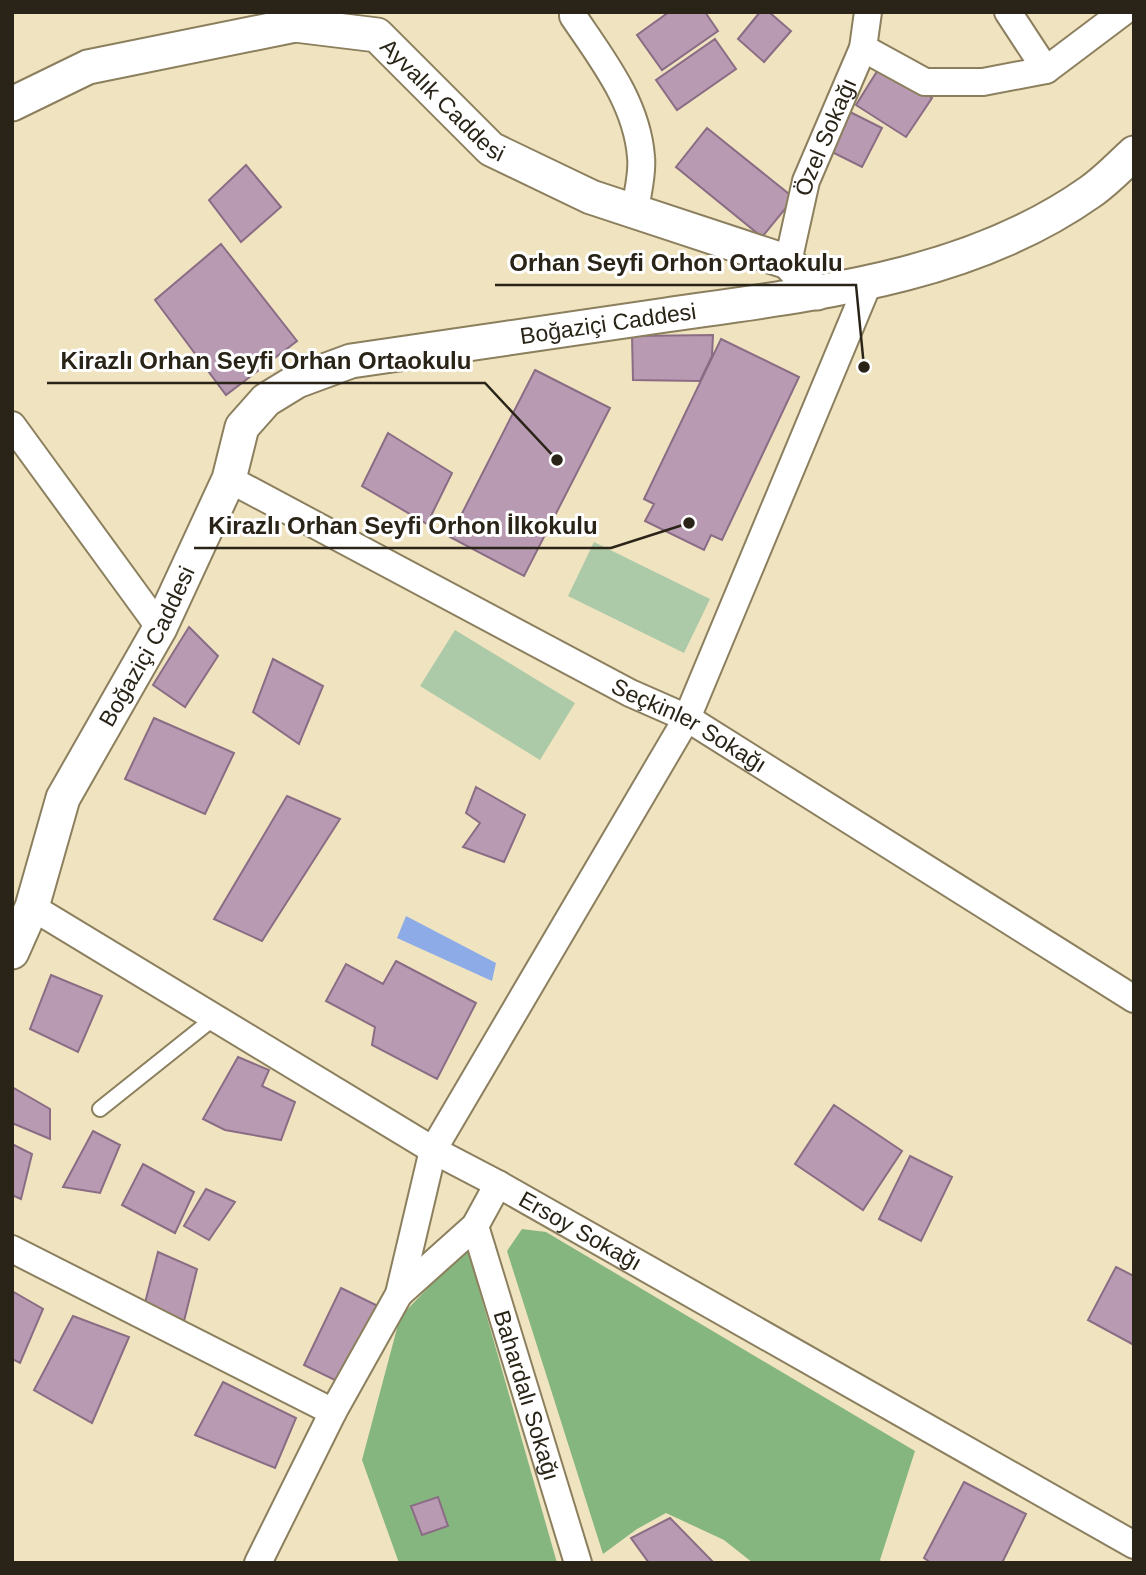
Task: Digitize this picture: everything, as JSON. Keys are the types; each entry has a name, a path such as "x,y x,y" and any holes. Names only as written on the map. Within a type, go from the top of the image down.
{"street":[{"name":"Özel Sokağı","path":"788,262 806,181 863,48 868,12"},
{"path":"1008,12 1046,71"},
{"path":"863,48 925,82 983,82 1046,71 1123,12"},
{"path":"573,16 607,66 633,114 642,159 635,211"},
{"name":"Ayvalık Caddesi","path":"12,104 88,67 297,19 377,35 491,149 591,197 788,262 817,293"},
{"name":"Boğaziçi Caddesi","path":"12,952 32,907 63,797 160,628 229,479 242,427 266,400 297,381 351,361 867,284 954,259 1016,234 1056,214 1092,191 1134,153"},
{"path":"258,1563 333,1412 399,1294 433,1150 687,718 867,284"},
{"path":"12,425 160,628"},
{"name":"Seçkinler Sokağı","path":"229,479 630,693 687,718 1134,999"},
{"name":"Ersoy Sokağı","path":"32,907 433,1150 498,1184 1134,1545"},
{"path":"399,1294 475,1226 498,1184"},
{"name":"Bahardalı Sokağı","path":"475,1226 578,1563"},
{"path":"12,1249 333,1412"}],"lane":[{"path":"100,1109 215,1018"}],"green space":[{"path":"594,542 710,599 684,653 568,596"},
{"path":"455,630 575,703 540,760 420,686"},
{"path":"522,1229 546,1232 915,1451 880,1560 883,1563 753,1563 724,1540 666,1513 637,1529 603,1554 507,1251"},
{"path":"467,1247 557,1563 399,1563 362,1460 400,1317"}],"water":[{"path":"406,916 496,963 492,981 397,938"}],"building":[{"path":"669,12 705,12 718,31 662,70 637,35"},
{"path":"760,12 769,12 791,31 764,62 738,39"},
{"path":"715,39 736,69 677,110 656,80"},
{"path":"881,65 932,98 906,137 856,105"},
{"path":"848,111 882,128 862,167 828,150"},
{"path":"707,128 794,198 762,237 676,167"},
{"path":"246,165 281,207 241,242 209,200"},
{"path":"221,244 297,341 226,395 155,300"},
{"path":"713,335 712,356 700,381 633,380 632,336"},
{"path":"721,339 799,377 722,540 711,535 704,550 645,521 654,504 644,499"},
{"path":"535,370 610,408 524,576 450,537"},
{"path":"388,433 452,473 427,524 362,486"},
{"path":"189,627 218,656 185,707 153,685"},
{"path":"273,659 323,686 299,744 253,712"},
{"path":"154,718 234,753 205,814 125,779"},
{"path":"476,787 525,815 504,862 463,847 480,823 466,813"},
{"path":"287,796 340,819 262,941 214,919"},
{"path":"396,961 476,1003 437,1079 372,1045 375,1027 326,1001 346,964 383,984"},
{"path":"51,975 102,996 78,1052 30,1029"},
{"path":"238,1057 269,1070 262,1086 295,1102 281,1140 225,1130 203,1119"},
{"path":"12,1087 50,1109 50,1139 12,1123"},
{"path":"834,1105 902,1151 863,1210 795,1164"},
{"path":"93,1131 120,1145 100,1193 63,1187"},
{"path":"12,1144 32,1154 21,1199 12,1195"},
{"path":"910,1156 952,1177 921,1241 879,1219"},
{"path":"143,1164 194,1192 175,1233 122,1205"},
{"path":"206,1189 235,1202 209,1240 184,1226"},
{"path":"158,1252 197,1269 184,1321 145,1303"},
{"path":"1116,1267 1134,1276 1134,1345 1088,1320"},
{"path":"341,1288 382,1308 345,1385 304,1365"},
{"path":"12,1291 43,1309 20,1363 12,1359"},
{"path":"73,1316 129,1337 92,1423 34,1390"},
{"path":"223,1382 296,1418 275,1468 195,1435"},
{"path":"964,1482 1026,1514 1002,1563 931,1563 924,1558"},
{"path":"438,1497 448,1526 422,1535 411,1506"},
{"path":"670,1518 714,1563 649,1563 631,1538"}],"place":[{"name":"Orhan Seyfi Orhon Ortaokulu","path":"864,367"},
{"name":"Kirazlı Orhan Seyfi Orhan Ortaokulu","path":"557,460"},
{"name":"Kirazlı Orhan Seyfi Orhon İlkokulu","path":"689,523"}]}
